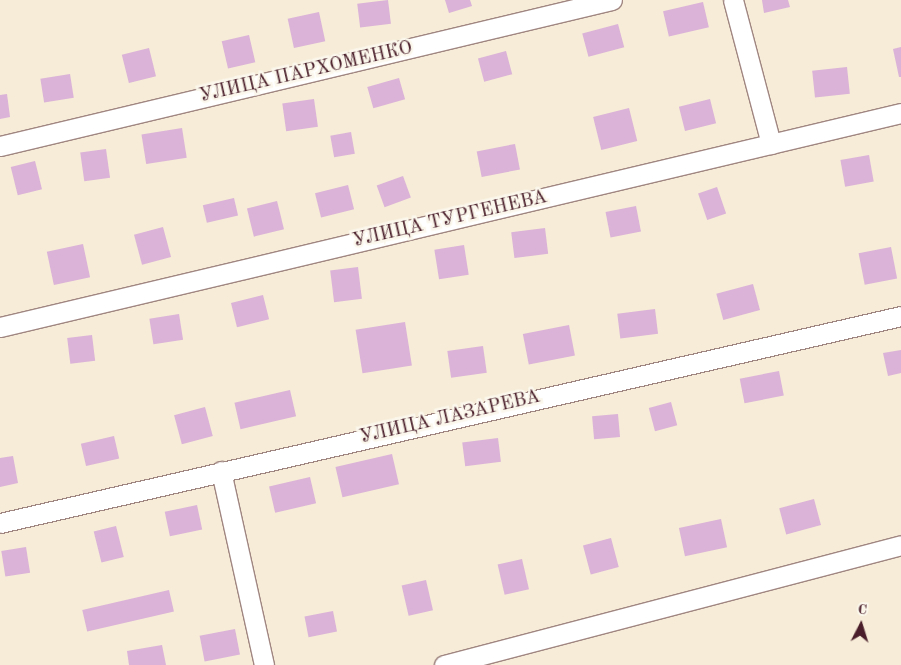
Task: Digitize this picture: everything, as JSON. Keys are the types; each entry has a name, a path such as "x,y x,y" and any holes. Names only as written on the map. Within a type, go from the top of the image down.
{"street":[{"name":"УЛИЦА ПАРХОМЕНКО","path":"0,146 612,0"},
{"path":"733,0 771,144"},
{"name":"УЛИЦА ТУРГЕНЕВА","path":"0,327 901,113"},
{"name":"УЛИЦА ЛАЗАРЕВА","path":"0,523 901,316"},
{"path":"221,471 264,665"},
{"path":"444,665 852,556 901,545"}],"building":[{"path":"388,0 391,24 360,28 357,4"},
{"path":"445,0 470,0 472,6 449,13"},
{"path":"762,0 788,0 790,7 764,13"},
{"path":"703,2 709,27 669,37 663,11"},
{"path":"319,12 325,41 294,48 288,19"},
{"path":"618,24 624,47 588,57 582,34"},
{"path":"249,35 255,62 228,69 222,41"},
{"path":"901,47 901,77 899,77 893,49"},
{"path":"149,48 156,76 129,83 122,55"},
{"path":"506,51 512,74 484,82 478,59"},
{"path":"847,67 850,94 815,98 812,71"},
{"path":"70,74 74,98 44,102 40,79"},
{"path":"399,78 405,99 373,108 367,87"},
{"path":"7,94 10,117 0,119 0,95"},
{"path":"314,99 318,127 286,131 282,103"},
{"path":"710,99 716,123 685,131 679,107"},
{"path":"629,108 637,141 601,150 593,117"},
{"path":"182,128 187,158 146,164 142,134"},
{"path":"351,132 355,154 334,157 330,136"},
{"path":"515,144 520,170 482,177 477,151"},
{"path":"106,149 110,178 84,181 80,153"},
{"path":"869,155 874,182 845,187 840,160"},
{"path":"35,161 42,189 18,195 11,167"},
{"path":"403,176 411,198 385,207 377,186"},
{"path":"348,185 354,209 321,217 315,193"},
{"path":"717,187 726,213 707,220 698,194"},
{"path":"234,198 238,216 207,223 203,205"},
{"path":"277,201 284,229 254,237 247,208"},
{"path":"636,206 641,232 611,237 606,212"},
{"path":"163,227 171,257 142,265 134,235"},
{"path":"545,228 548,254 514,258 511,232"},
{"path":"83,244 90,277 54,285 47,252"},
{"path":"464,245 469,275 439,279 434,250"},
{"path":"891,247 897,278 865,285 859,253"},
{"path":"358,267 362,299 334,302 330,270"},
{"path":"753,284 760,310 723,320 716,294"},
{"path":"263,295 269,319 237,327 231,303"},
{"path":"655,309 658,334 620,338 617,314"},
{"path":"179,314 183,340 153,344 149,319"},
{"path":"405,322 412,365 362,373 356,330"},
{"path":"569,325 575,355 529,364 523,334"},
{"path":"92,335 95,361 70,364 67,338"},
{"path":"483,346 487,373 451,378 447,351"},
{"path":"901,350 901,373 888,376 883,353"},
{"path":"779,371 784,396 745,403 740,379"},
{"path":"290,390 296,416 241,429 234,403"},
{"path":"671,402 677,425 655,431 649,408"},
{"path":"205,407 213,436 182,444 174,415"},
{"path":"618,414 620,437 594,439 592,416"},
{"path":"114,436 119,458 86,466 81,444"},
{"path":"498,438 501,462 465,466 462,442"},
{"path":"392,454 399,484 342,497 335,467"},
{"path":"13,456 18,483 0,487 0,458"},
{"path":"310,477 316,503 275,513 269,486"},
{"path":"814,499 821,525 786,534 779,508"},
{"path":"197,505 202,529 170,536 165,512"},
{"path":"721,519 727,547 685,556 679,528"},
{"path":"116,526 124,557 101,563 94,532"},
{"path":"611,538 619,567 591,574 583,546"},
{"path":"26,547 30,573 5,577 1,551"},
{"path":"522,559 529,589 505,595 498,565"},
{"path":"426,580 433,610 409,616 402,586"},
{"path":"169,590 174,611 87,631 82,610"},
{"path":"333,611 337,632 309,637 305,617"},
{"path":"235,629 240,655 205,661 200,636"},
{"path":"162,645 166,665 129,665 127,651"}]}
